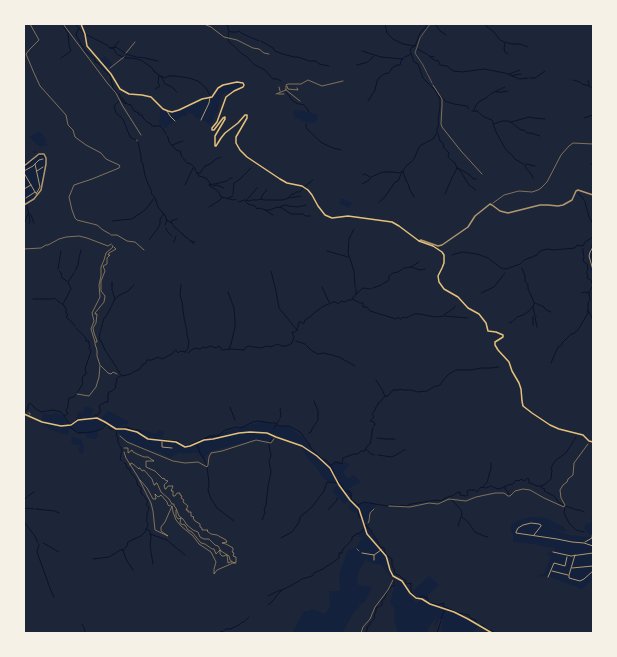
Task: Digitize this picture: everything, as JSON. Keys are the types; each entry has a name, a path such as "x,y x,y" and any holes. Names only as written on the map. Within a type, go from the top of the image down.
{"main road":[{"path":"81,24 86,34 88,46 108,70 119,88 130,94 151,96 167,111 171,112 179,110 202,99 210,97 223,85 238,82 243,83 243,87 230,94 225,99 217,122 212,129 214,130 225,117 215,136 214,146 216,146 224,133 246,115 247,117 236,137 236,143 240,150 247,157 280,179 287,183 302,186 308,190 325,215 332,218 348,216 393,223 419,241 433,246 443,253 444,264 438,277 439,282 443,288 459,298 470,309 479,315 486,323 488,332 497,332 503,335 502,338 495,342 495,346 509,362 512,371 519,382 523,406 548,424 559,429 584,436 593,442"},
{"path":"24,414 39,421 58,426 69,425 78,420 96,418 116,429 125,429 137,432 148,439 177,443 186,447 203,440 213,440 241,432 268,433 302,446 317,456 330,469 350,501 359,509 366,532 387,558 389,570 410,592 417,598 430,604 468,618 492,633"}],"street":[{"path":"201,120 209,103 210,97"},
{"path":"167,111 175,121"},
{"path":"24,166 38,154 42,154 46,158 42,185 32,201 24,205"},
{"path":"37,194 24,172 39,160 43,159"},
{"path":"35,164 40,188 37,194"},
{"path":"36,171 43,167"},
{"path":"24,189 31,185"},
{"path":"419,241 421,240 438,246 442,245 468,227 476,215 490,204 501,212 508,213 542,205 562,205 572,200 576,191 578,190 593,195"},
{"path":"26,198 35,192"},
{"path":"593,247 589,256 593,270"},
{"path":"162,441 162,447 172,448"},
{"path":"534,535 541,525 531,523 523,525 518,528 516,533 557,538 593,546"},
{"path":"584,543 592,538 593,529"},
{"path":"362,553 374,554 381,550"},
{"path":"553,552 568,555 593,553"},
{"path":"374,554 374,560"},
{"path":"548,577 554,562 564,566 568,555"},
{"path":"568,575 575,555"},
{"path":"571,569 574,567 593,566"},
{"path":"551,571 568,575 569,578 580,581 593,571"}],"lane":[{"path":"430,24 420,38 415,53 432,83"}],"path":[{"path":"30,24 40,40 26,54 40,86 66,115 68,125 73,130 74,136 86,145 101,153 106,159 120,166 119,168 92,179 74,184 68,197 75,218 77,220 95,224 111,235 117,235 135,242 144,250"},
{"path":"63,24 115,90 122,105 141,135"},
{"path":"204,24 211,27 224,37 237,40 269,54"},
{"path":"126,53 136,42"},
{"path":"108,70 124,57"},
{"path":"286,85 301,84 308,80 322,86 343,82"},
{"path":"286,85 288,88 298,90 298,88"},
{"path":"286,85 286,90"},
{"path":"433,86 441,97 441,124 443,130 482,174"},
{"path":"279,87 280,92"},
{"path":"284,94 276,94 286,90"},
{"path":"286,90 300,101"},
{"path":"490,204 504,195 519,191 532,192 538,190 547,182 560,155 569,146 573,143 593,144"},
{"path":"24,249 41,248 59,239 79,236 108,246 111,245 112,247 106,253 101,267 99,285 100,297 92,313 94,321 92,329 100,366 99,377 96,387 88,396 77,394"},
{"path":"95,343 97,342 94,328 97,314 95,313 104,302 105,296 101,290 102,276 104,274 104,266 107,264 107,258 110,255 108,254 116,249 114,246"},
{"path":"100,366 103,367 108,373 111,374 113,372 117,374"},
{"path":"120,436 123,440 173,461 190,463 198,462 206,467 208,465 211,453 256,440 271,443 274,439"},
{"path":"389,506 410,507 429,503 438,504 449,499 466,501 495,493 504,493 510,496 523,489 530,490 564,507 565,505 560,490 567,482 568,478 573,475 574,463 590,441"},
{"path":"124,448 128,448 128,453 132,450 137,454 148,457 154,461 146,461 146,467 155,471 163,479 164,478 168,481 164,485 165,489 168,486 173,486 171,490 174,492 173,496 180,493 182,496 181,498 184,500 183,502 188,506 186,510 191,512 191,516 194,517 193,518 195,521 200,524 202,530 207,530 211,534 217,535 226,540 227,542 222,543 233,548 232,552 234,554 233,556 236,557 236,563"},
{"path":"124,452 151,503 155,530 168,536 161,530 161,527 165,522 172,506 176,520 181,526 193,536 199,544 211,552 216,562 214,574 217,570 236,563"},
{"path":"130,465 131,463 139,469 140,468 142,471 144,470 152,479 154,485 157,483 161,492 172,504 174,504 179,516 193,530 198,532 200,536 204,539 209,539 218,546 221,551 228,555 230,560 233,562"},
{"path":"138,477 148,488 153,499 156,499 155,494 158,496 161,495 169,506 172,504"},
{"path":"177,509 176,516 178,520 180,518 180,522 192,532 201,543 214,549 216,554 219,550 222,556 227,555 228,563 236,563"},
{"path":"365,525 369,522 370,513 374,509"},
{"path":"357,549 362,553"},
{"path":"361,633 363,627 370,619 375,607 388,590 394,576"}],"shaded area":[{"path":"24,24 593,24 593,240 588,254 591,263 590,270 593,275 593,519 591,519 592,522 585,524 584,529 591,536 569,535 550,528 551,527 566,532 564,527 550,520 545,518 529,517 517,521 511,525 511,532 513,534 513,542 555,548 554,552 547,553 551,556 544,574 540,574 539,577 550,577 582,589 593,579 593,633 472,633 479,626 454,612 427,602 428,595 439,585 429,576 412,592 420,598 420,601 417,603 408,595 410,592 409,587 402,580 396,577 390,603 395,609 394,619 398,633 342,633 354,612 365,602 372,587 358,585 357,579 359,571 366,559 371,563 382,565 386,572 391,577 392,576 383,549 379,548 376,543 376,539 372,536 369,529 370,512 376,505 364,503 359,504 350,498 353,495 349,488 361,482 354,475 348,479 343,473 350,465 345,462 343,464 336,461 331,465 325,460 324,461 309,449 311,445 291,428 286,426 284,427 262,422 207,437 204,440 186,447 178,442 162,440 164,432 158,430 156,434 141,430 116,428 124,424 128,424 129,422 108,411 101,419 94,416 91,417 93,410 85,406 83,413 78,412 76,420 71,424 68,424 62,415 53,413 52,415 43,413 41,423 60,433 69,435 69,428 80,434 86,433 87,438 94,439 98,437 98,430 106,423 118,431 122,438 145,449 160,452 171,458 182,452 183,454 196,452 204,459 210,451 254,440 270,442 272,436 301,444 306,456 317,468 324,479 329,482 336,482 338,485 332,490 336,495 344,504 349,500 349,508 355,513 359,510 360,518 363,518 365,528 358,536 362,538 356,548 348,550 339,575 340,591 329,591 330,607 325,614 312,609 309,611 304,611 292,633 24,633 24,201 25,203 29,201 36,195 41,186 46,160 43,156 38,156 29,166 28,165 24,168","holes":["105,56 113,65 109,68 100,60","237,82 243,84 243,86 229,94 226,91 222,94 218,110 211,126 205,121 197,119 188,112 186,116 183,116 168,125 167,128 160,125 161,107 167,112 176,112 202,99 212,98 219,88","294,110 318,115 316,123 309,123 295,118 293,113","39,131 47,140 45,142 48,145 40,147 29,137","341,199 352,203 349,208 339,203","72,437 81,439 84,450 82,455 78,450 80,446 72,444"]},
{"path":"440,618 443,620 441,633 427,633 428,628 435,619 437,619 434,625 435,626"}],"waterway":[{"path":"61,58 71,51 68,33 62,24"},
{"path":"75,24 79,28 76,35 81,44 86,52 95,59 95,62 98,63 110,75 113,88 120,95 124,103 131,105 134,111 139,113 139,115 142,115 143,118 152,126 161,126 166,134"},
{"path":"225,24 231,32 239,31 259,41"},
{"path":"385,24 387,33 393,39 403,44 415,46"},
{"path":"379,202 384,198 395,182 398,181 407,165 414,159 419,147 433,139 437,133 440,99 435,90 423,78 418,64 414,62 410,50 415,46 420,33 428,24"},
{"path":"435,24 440,31 446,35"},
{"path":"485,24 500,40 504,42"},
{"path":"79,28 84,34"},
{"path":"228,37 229,31"},
{"path":"87,35 114,49 118,55 126,58 141,60 160,76 166,78 168,76 176,76 198,81 206,88 210,95"},
{"path":"228,39 229,42 255,65 265,70 273,79 281,81"},
{"path":"114,47 119,41"},
{"path":"261,41 273,48 275,51 283,54 309,61 316,61 319,64 329,66"},
{"path":"508,54 504,49 505,42 520,44 528,47"},
{"path":"110,48 116,47 125,53"},
{"path":"417,49 436,61 438,60 440,65 447,66 453,71 462,72 484,69 505,73 519,79"},
{"path":"362,51 381,57 404,58"},
{"path":"126,54 158,61"},
{"path":"405,57 411,54"},
{"path":"357,65 368,62 374,56"},
{"path":"430,56 434,57"},
{"path":"368,101 375,90 379,78 384,74 389,73 392,68 400,65 402,59"},
{"path":"509,74 520,70"},
{"path":"530,78 535,78 545,71"},
{"path":"512,76 521,74"},
{"path":"155,89 160,86 158,83 159,75"},
{"path":"161,76 165,84 172,87 177,92"},
{"path":"520,79 528,78"},
{"path":"573,80 593,89"},
{"path":"588,80 589,85"},
{"path":"474,110 480,101 505,87"},
{"path":"496,92 508,91"},
{"path":"286,92 293,101 304,105 309,112"},
{"path":"439,96 445,101 467,106 469,109"},
{"path":"122,98 126,103"},
{"path":"119,101 114,106 116,113 123,119 130,137 138,142 145,176 152,191 151,193 156,199 158,207 166,217 166,220 172,223 174,227 194,244"},
{"path":"472,111 477,111 484,117 492,120 494,124 502,121 508,121 527,133 540,136"},
{"path":"584,118 593,115"},
{"path":"511,122 529,117 545,119"},
{"path":"306,124 308,130 322,143 341,150"},
{"path":"493,124 505,148 515,159 525,165 533,178"},
{"path":"438,134 444,148 449,153 448,157 455,163 469,185 476,190"},
{"path":"167,136 169,142 176,150 180,151 182,157"},
{"path":"172,145 183,141"},
{"path":"38,156 42,155 45,159"},
{"path":"197,173 200,173 205,166 221,157"},
{"path":"183,158 187,163 191,164 195,168 199,176 206,178 210,183 210,186 218,191 221,197 234,200 236,199"},
{"path":"24,167 29,165 33,160"},
{"path":"526,164 535,166"},
{"path":"42,180 45,168"},
{"path":"185,185 193,168"},
{"path":"233,194 234,183 251,168"},
{"path":"445,194 457,168"},
{"path":"458,168 470,175 473,179 476,179"},
{"path":"403,171 414,197"},
{"path":"362,184 371,177 383,172 401,172"},
{"path":"363,175 365,174 370,177"},
{"path":"215,184 232,178"},
{"path":"304,187 313,180"},
{"path":"209,185 214,184"},
{"path":"213,186 217,185 224,188"},
{"path":"38,193 41,187"},
{"path":"246,201 257,188"},
{"path":"289,197 296,192 300,192 303,188"},
{"path":"261,199 267,190"},
{"path":"578,193 585,202 589,217 593,224"},
{"path":"25,205 33,201 38,196"},
{"path":"228,198 233,196"},
{"path":"238,201 262,199 283,200 301,196"},
{"path":"209,207 222,197"},
{"path":"132,219 145,210 154,198"},
{"path":"245,201 248,204 255,206 257,209 260,208 270,210 277,207 282,208 291,214 303,214 305,216 310,216"},
{"path":"27,205 30,221 29,224"},
{"path":"280,207 285,205 298,207 306,205"},
{"path":"265,210 273,215"},
{"path":"29,213 34,223"},
{"path":"24,225 28,214"},
{"path":"149,240 158,228 160,219 164,214"},
{"path":"112,221 131,219"},
{"path":"171,222 177,219"},
{"path":"165,225 167,220"},
{"path":"166,228 172,236"},
{"path":"354,229 349,239 348,253 354,271 355,287"},
{"path":"174,242 176,236"},
{"path":"452,255 462,252 477,254 488,258 501,268 506,269 520,264 524,260 537,255 540,251 548,249 575,248 577,245 583,246 585,242 593,237"},
{"path":"191,241 195,242"},
{"path":"551,363 558,347 562,345 562,343 571,334 578,330 588,313 588,303 590,300 589,292 593,286 591,280 587,278 588,276 586,272 588,270 588,265 583,261 583,249"},
{"path":"75,271 78,265 81,250"},
{"path":"58,269 61,251"},
{"path":"327,251 348,257"},
{"path":"411,267 419,262"},
{"path":"373,288 389,280 389,276 404,268 411,267 420,270 425,269"},
{"path":"522,268 525,281 534,302 534,305 530,310"},
{"path":"59,271 62,278 67,281"},
{"path":"271,271 279,308 297,330"},
{"path":"74,273 68,282 71,289 63,304 68,315 66,317 75,326"},
{"path":"481,293 494,287 505,273"},
{"path":"112,282 112,290 115,299 104,318 99,337 105,350 117,368"},
{"path":"116,298 128,291 134,285"},
{"path":"181,285 180,295 189,342 188,348 185,352"},
{"path":"322,287 329,302"},
{"path":"352,299 363,288 371,289"},
{"path":"356,289 356,294"},
{"path":"228,292 234,308 235,320 235,327 229,349"},
{"path":"582,293 589,293"},
{"path":"33,299 54,298 62,304"},
{"path":"302,323 304,323 305,320 322,307 333,302 338,304 341,301 346,302 352,299 363,303 363,307 367,307 370,311 396,319 398,317 400,319 403,317 406,318 414,314 435,317 444,316 468,318"},
{"path":"535,303 551,312"},
{"path":"444,315 455,306"},
{"path":"533,307 535,316"},
{"path":"588,310 593,320"},
{"path":"509,323 529,311"},
{"path":"533,317 533,325"},
{"path":"535,317 537,327"},
{"path":"295,332 299,322 301,322"},
{"path":"64,416 68,413 66,411 69,398 74,397 83,383 82,380 83,376 86,374 85,369 91,351 89,348 89,341 86,341 86,338 76,328"},
{"path":"188,353 196,348 200,349 210,346 216,348 219,346 222,350 244,350 249,346 260,348 267,346 271,347 277,344 287,346 292,343 294,337 292,332 294,332"},
{"path":"296,341 305,344 312,351 318,354 324,353 339,357 355,366"},
{"path":"121,376 131,374 140,369 147,360 152,360 158,357 162,359 172,354 176,350 178,353 180,351 186,352"},
{"path":"374,426 374,422 370,421 374,417 372,414 378,403 385,396 388,396 393,390 400,389 418,392 427,391 440,385 449,374 456,370 499,367"},
{"path":"117,369 121,375"},
{"path":"92,418 100,412 99,406 105,402 108,402 108,394 116,387 116,379 120,376"},
{"path":"376,380 383,391"},
{"path":"383,392 385,396"},
{"path":"309,433 318,420 318,411 314,401"},
{"path":"24,412 28,409 28,405 30,403 41,412 53,410 61,412 71,428 78,433 92,432 102,429 106,424 110,429 115,429"},
{"path":"230,407 235,420"},
{"path":"280,418 281,408"},
{"path":"70,424 77,419 81,419"},
{"path":"274,428 279,420"},
{"path":"154,439 178,441 184,446 187,446 210,436 218,436 225,430 243,427 253,422 259,421 275,423 279,426 289,426 300,432 311,448 321,458 327,461 343,489 351,493 351,500 359,507 358,513 363,523"},
{"path":"120,429 126,427 139,430 144,436"},
{"path":"331,465 335,462 342,464 343,458 358,454 361,451 365,451 367,446 370,444 373,428"},
{"path":"115,430 117,432 116,435 122,450 120,459 122,461"},
{"path":"541,486 551,479 551,468 553,464 566,453 576,437"},
{"path":"270,442 272,438"},
{"path":"377,438 395,439"},
{"path":"262,520 265,513 264,509 266,505 271,472 269,461 271,456 270,443"},
{"path":"197,445 207,466"},
{"path":"367,450 374,455"},
{"path":"378,455 392,457 405,450"},
{"path":"93,559 109,557 120,550 123,550 127,546 128,542 141,536 145,532 148,525 146,521 149,509 146,505 148,501 141,493 141,488 138,486 136,479 130,472 130,469 127,468 126,464 124,463"},
{"path":"483,487 487,482 491,463"},
{"path":"207,467 209,483 208,490 211,499 217,508 234,521"},
{"path":"390,504 406,506 436,500 441,501 445,498 453,496 456,493 460,492 460,495 466,496 468,495 468,490 475,490 477,492 481,487 486,488 491,486 498,489 513,484 516,480 519,481 521,479 524,481 528,478 529,483 545,489 544,491 554,496 559,503 564,505"},
{"path":"281,538 292,532 299,522 300,517 312,507 324,491 327,482 336,483"},
{"path":"505,487 509,495"},
{"path":"28,496 34,492"},
{"path":"24,500 27,497"},
{"path":"328,510 337,498"},
{"path":"451,499 461,510 462,514 458,526"},
{"path":"358,505 364,502 388,505"},
{"path":"565,506 564,513 569,523 576,530 584,532"},
{"path":"566,506 584,512"},
{"path":"24,509 34,509"},
{"path":"36,509 55,511 59,513"},
{"path":"462,517 468,522 475,532 488,537"},
{"path":"24,522 35,536 38,543"},
{"path":"365,525 371,530 381,547 384,548 386,555 392,559 395,574 399,575 405,580 406,584 411,583 411,588"},
{"path":"268,596 302,579 312,576 314,573 323,569 339,558 339,553 342,553 343,549 352,540 352,537 360,533 364,528"},
{"path":"146,529 150,531 150,546 153,564"},
{"path":"150,534 167,540 185,555"},
{"path":"43,543 59,552"},
{"path":"39,545 37,552 54,597"},
{"path":"123,550 126,559 133,570"},
{"path":"366,633 368,626 375,617 376,608 382,605 382,600 385,598 391,586 394,586 394,578"},
{"path":"411,589 411,592 416,597 426,597 428,598 428,602 438,605 444,603 443,606 458,613 469,615 470,618 476,620 476,623"},
{"path":"268,605 282,590"},
{"path":"441,619 444,611"},
{"path":"219,633 239,625 249,617"},
{"path":"437,633 441,621"},
{"path":"82,624 85,630 84,633"},
{"path":"481,625 496,633"}]}
